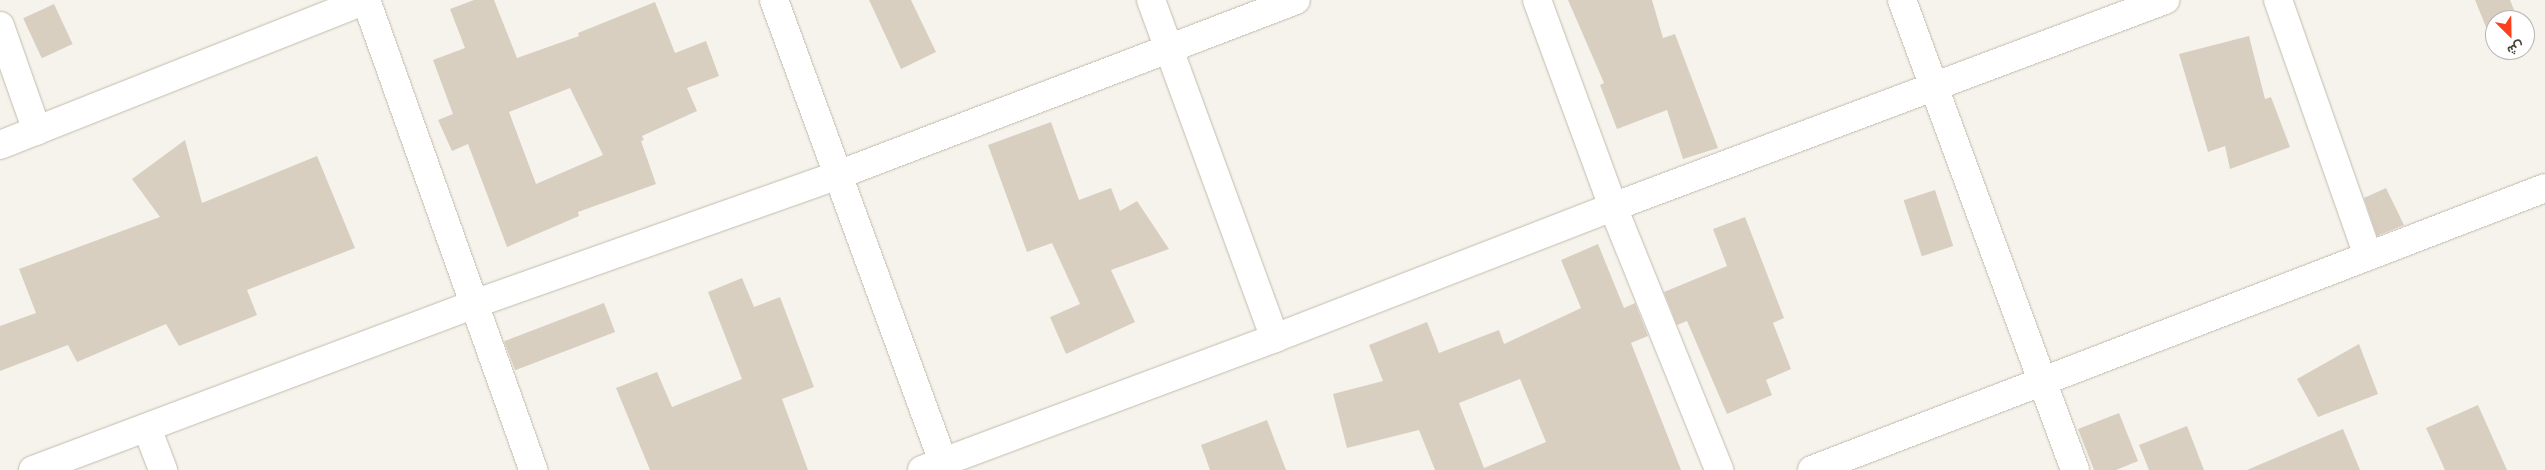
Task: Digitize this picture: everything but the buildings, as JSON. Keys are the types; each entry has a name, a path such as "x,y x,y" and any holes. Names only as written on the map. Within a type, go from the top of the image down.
{"street":[{"path":"0,144 38,131 367,0 534,470"},
{"path":"774,0 838,175 937,467 1613,207 2165,0"},
{"path":"1151,0 1275,338"},
{"path":"33,470 474,304 838,175 1296,0"},
{"path":"1538,0 1613,207 1719,470"},
{"path":"1902,0 2076,470"},
{"path":"2278,0 2368,256"},
{"path":"0,26 38,131"},
{"path":"1812,470 2545,188"},
{"path":"147,428 163,470"}]}
